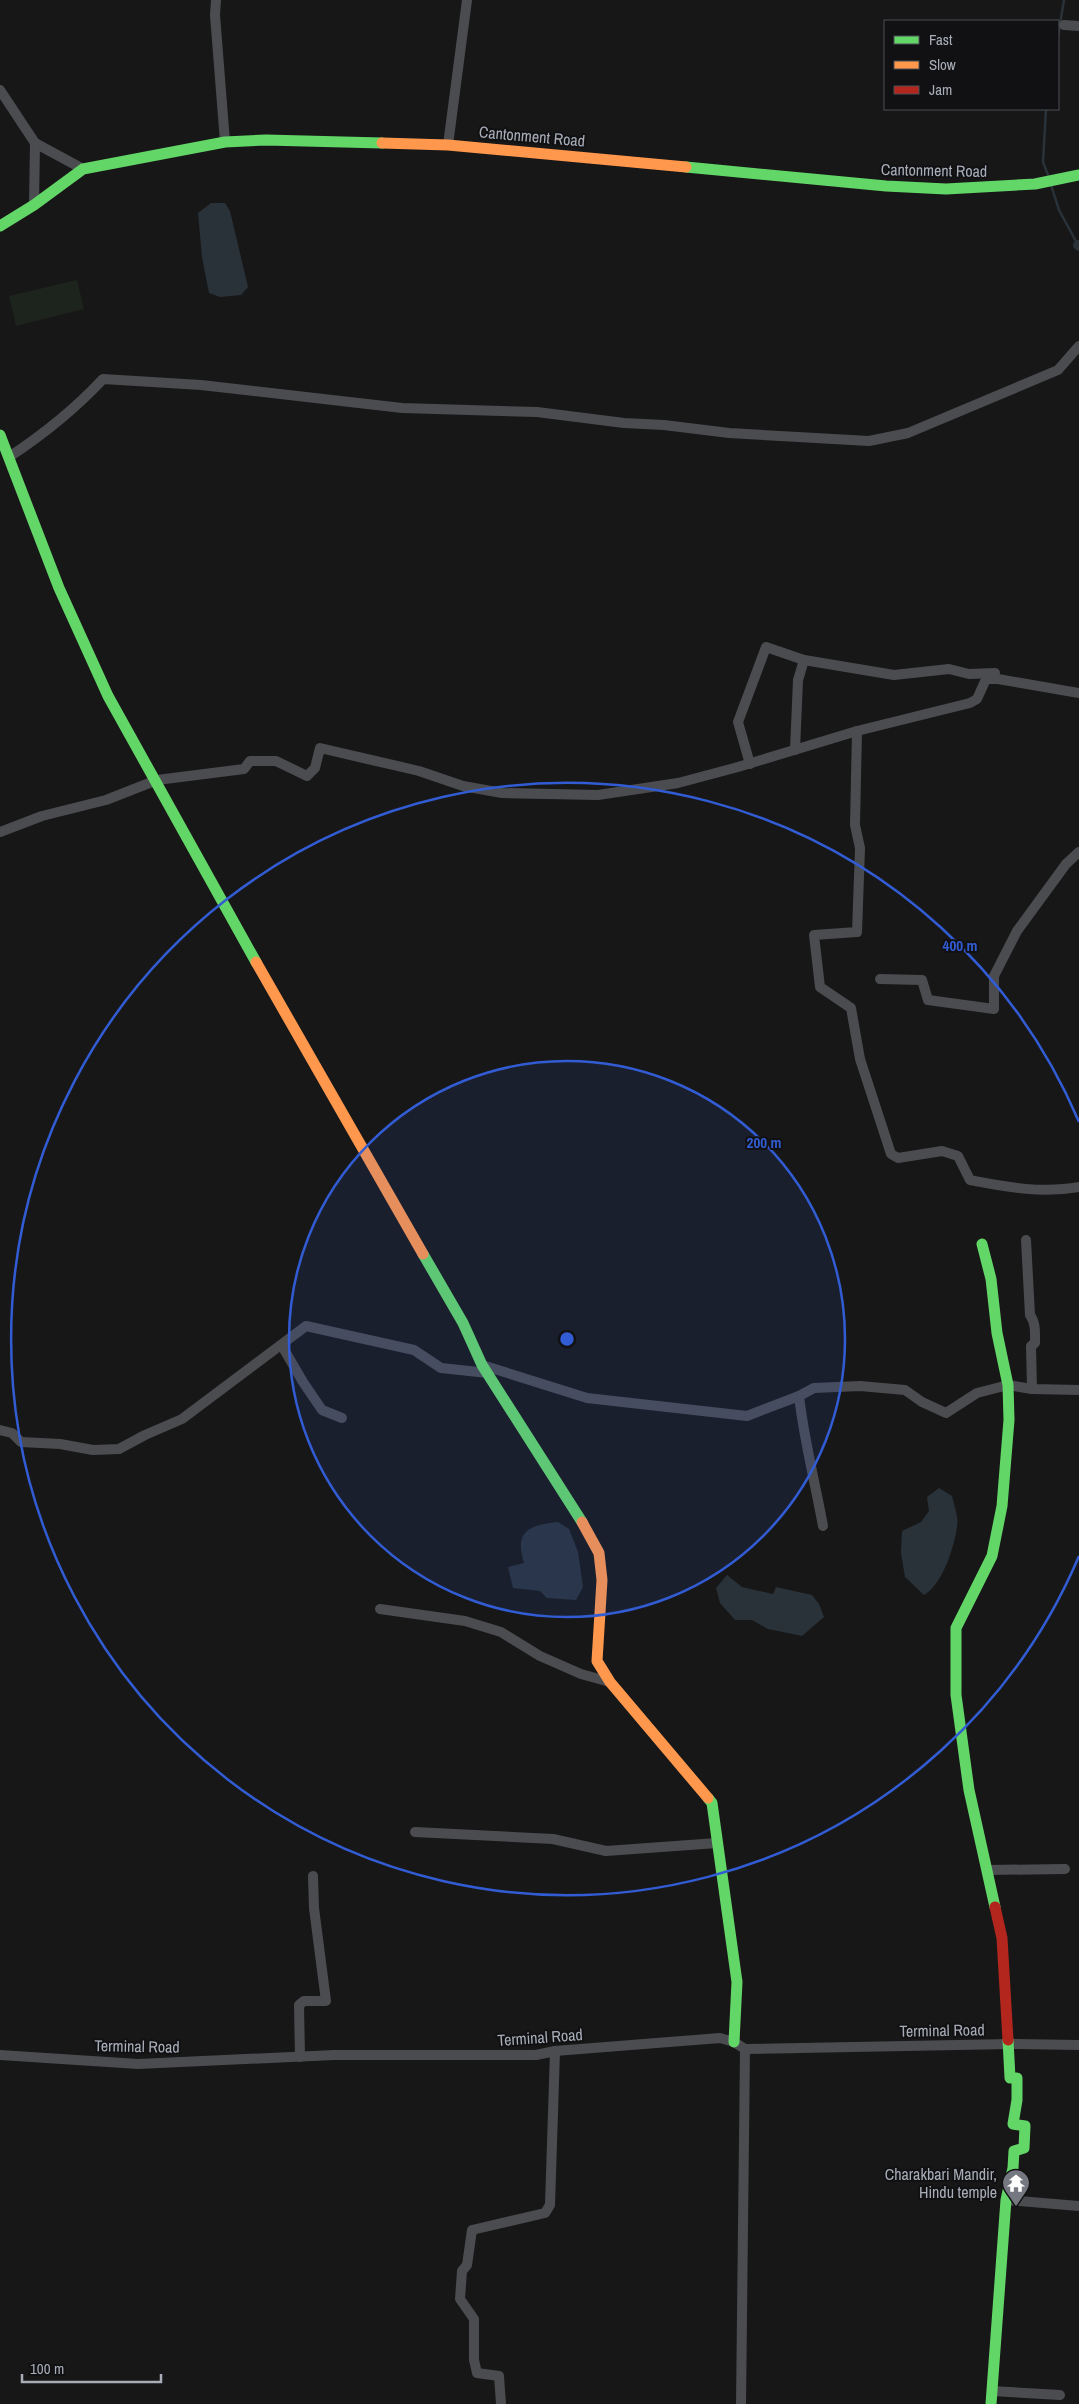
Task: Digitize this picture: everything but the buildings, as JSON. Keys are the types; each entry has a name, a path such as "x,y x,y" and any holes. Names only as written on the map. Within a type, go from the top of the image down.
{"street":[{"path":"216,0 215,15 225,142"},
{"path":"448,145 467,0"},
{"path":"1064,25 1079,26"},
{"path":"0,90 35,143 82,169"},
{"name":"Cantonment Road","path":"0,226 34,205 82,169 225,142 266,140 448,145 886,186 946,189 1035,184 1079,175"},
{"path":"34,205 35,143"},
{"path":"9,457 53,427 103,380 201,385 402,408 537,412 624,424 664,425 729,433 869,441 908,433 1058,370 1079,346"},
{"path":"0,436 59,588 108,696 157,780 286,1015 463,1323 485,1369 582,1522 599,1553 602,1580 597,1661 610,1682 712,1803 737,1982 734,2042"},
{"path":"750,764 738,722 766,646 804,660 894,675 949,669 969,674 998,674 998,679"},
{"path":"795,750 798,680 804,660"},
{"path":"0,832 42,816 106,800 157,780 244,769 250,761 276,761 307,776 315,768 320,748 419,771 463,786 502,793 598,795 678,782 750,764 857,731 970,703 977,699 986,679 998,679 1079,692"},
{"path":"857,731 855,825 860,848 857,932 814,935 820,987 851,1008 860,1059 891,1154 898,1158 942,1151 958,1156 970,1180 1054,1192 1079,1187"},
{"path":"880,979 922,980 928,1000 994,1009 994,976 1017,931 1066,864 1079,852"},
{"path":"1026,1240 1030,1315 1034,1320 1035,1332 1035,1343 1031,1346 1032,1389"},
{"path":"982,1244 990,1279 997,1333 1008,1385 1005,1477 997,1537 982,1579 956,1628 956,1695 970,1790 1002,1938 1010,2044 1010,2078 1017,2078 1017,2100 1012,2124 1025,2126 1024,2148 1014,2151 1013,2168 1006,2200 991,2404"},
{"path":"0,1430 12,1433 21,1442 60,1444 93,1450 119,1449 144,1435 182,1419 282,1346 306,1326 414,1350 441,1368 485,1369 587,1398 747,1416 814,1388 860,1386 905,1390 922,1402 946,1413 977,1393 1008,1385 1032,1389 1079,1390"},
{"path":"282,1346 322,1410 342,1418"},
{"path":"798,1396 803,1433 813,1470 823,1526"},
{"path":"380,1609 465,1621 501,1632 540,1656 581,1674 610,1682"},
{"path":"415,1832 554,1839 606,1851 717,1843"},
{"path":"988,1870 1065,1869"},
{"path":"300,2057 299,2005 304,2001 326,2001 314,1908 313,1876"},
{"name":"Terminal Road","path":"0,2055 138,2064 300,2057 536,2055 555,2051 720,2038 734,2042 745,2049 1010,2044 1079,2045"},
{"path":"741,2404 745,2049"},
{"path":"502,2404 499,2376 476,2373 474,2360 474,2319 460,2299 462,2271 467,2265 472,2230 545,2213 550,2204 555,2051"},
{"path":"1006,2200 1079,2206"},
{"path":"992,2391 1060,2395"}],"shaded area":[{"path":"211,203 225,203 230,211 248,287 241,295 220,297 209,293 202,257 198,213"},
{"path":"77,280 84,309 16,326 9,296"},
{"path":"939,1488 952,1496 957,1516 957,1527 950,1555 942,1575 924,1595 905,1577 901,1553 902,1531 921,1522 929,1511 927,1497"},
{"path":"558,1522 569,1529 578,1552 583,1587 576,1600 547,1598 540,1591 513,1588 508,1567 524,1563 521,1544 526,1532 539,1525"},
{"path":"727,1575 742,1587 773,1594 776,1587 812,1595 819,1604 824,1617 802,1636 768,1629 752,1620 735,1620 720,1603 716,1588"}],"waterway":[{"path":"1059,30 1064,0"},
{"path":"1046,110 1043,162 1048,175"},
{"path":"1051,185 1059,210 1078,245"}],"traffic: fast":[{"path":"0,226 34,205 83,169 225,142 266,140 382,143"},
{"path":"686,167 886,186 946,189 1035,184 1079,175"},
{"path":"0,435 59,588 108,696 256,962"},
{"path":"982,1244 991,1279 997,1333 1008,1385 1009,1420 1002,1506 992,1556 956,1628 956,1695 969,1790 995,1907"},
{"path":"423,1254 463,1323 482,1365 582,1522"},
{"path":"708,1798 712,1803 737,1982 734,2042"},
{"path":"991,2404 1006,2200 1013,2168 1014,2151 1024,2148 1025,2126 1013,2124 1017,2100 1017,2078 1010,2078 1008,2040"}],"traffic: slow":[{"path":"382,143 448,145 686,167"},
{"path":"256,962 423,1254"},
{"path":"582,1522 599,1553 602,1580 597,1661 610,1682 708,1798"}],"traffic: jam":[{"path":"995,1907 1002,1938 1008,2040"}],"place":[{"name":"Charakbari Mandir, Hindu temple","path":"1016,2207"}]}
